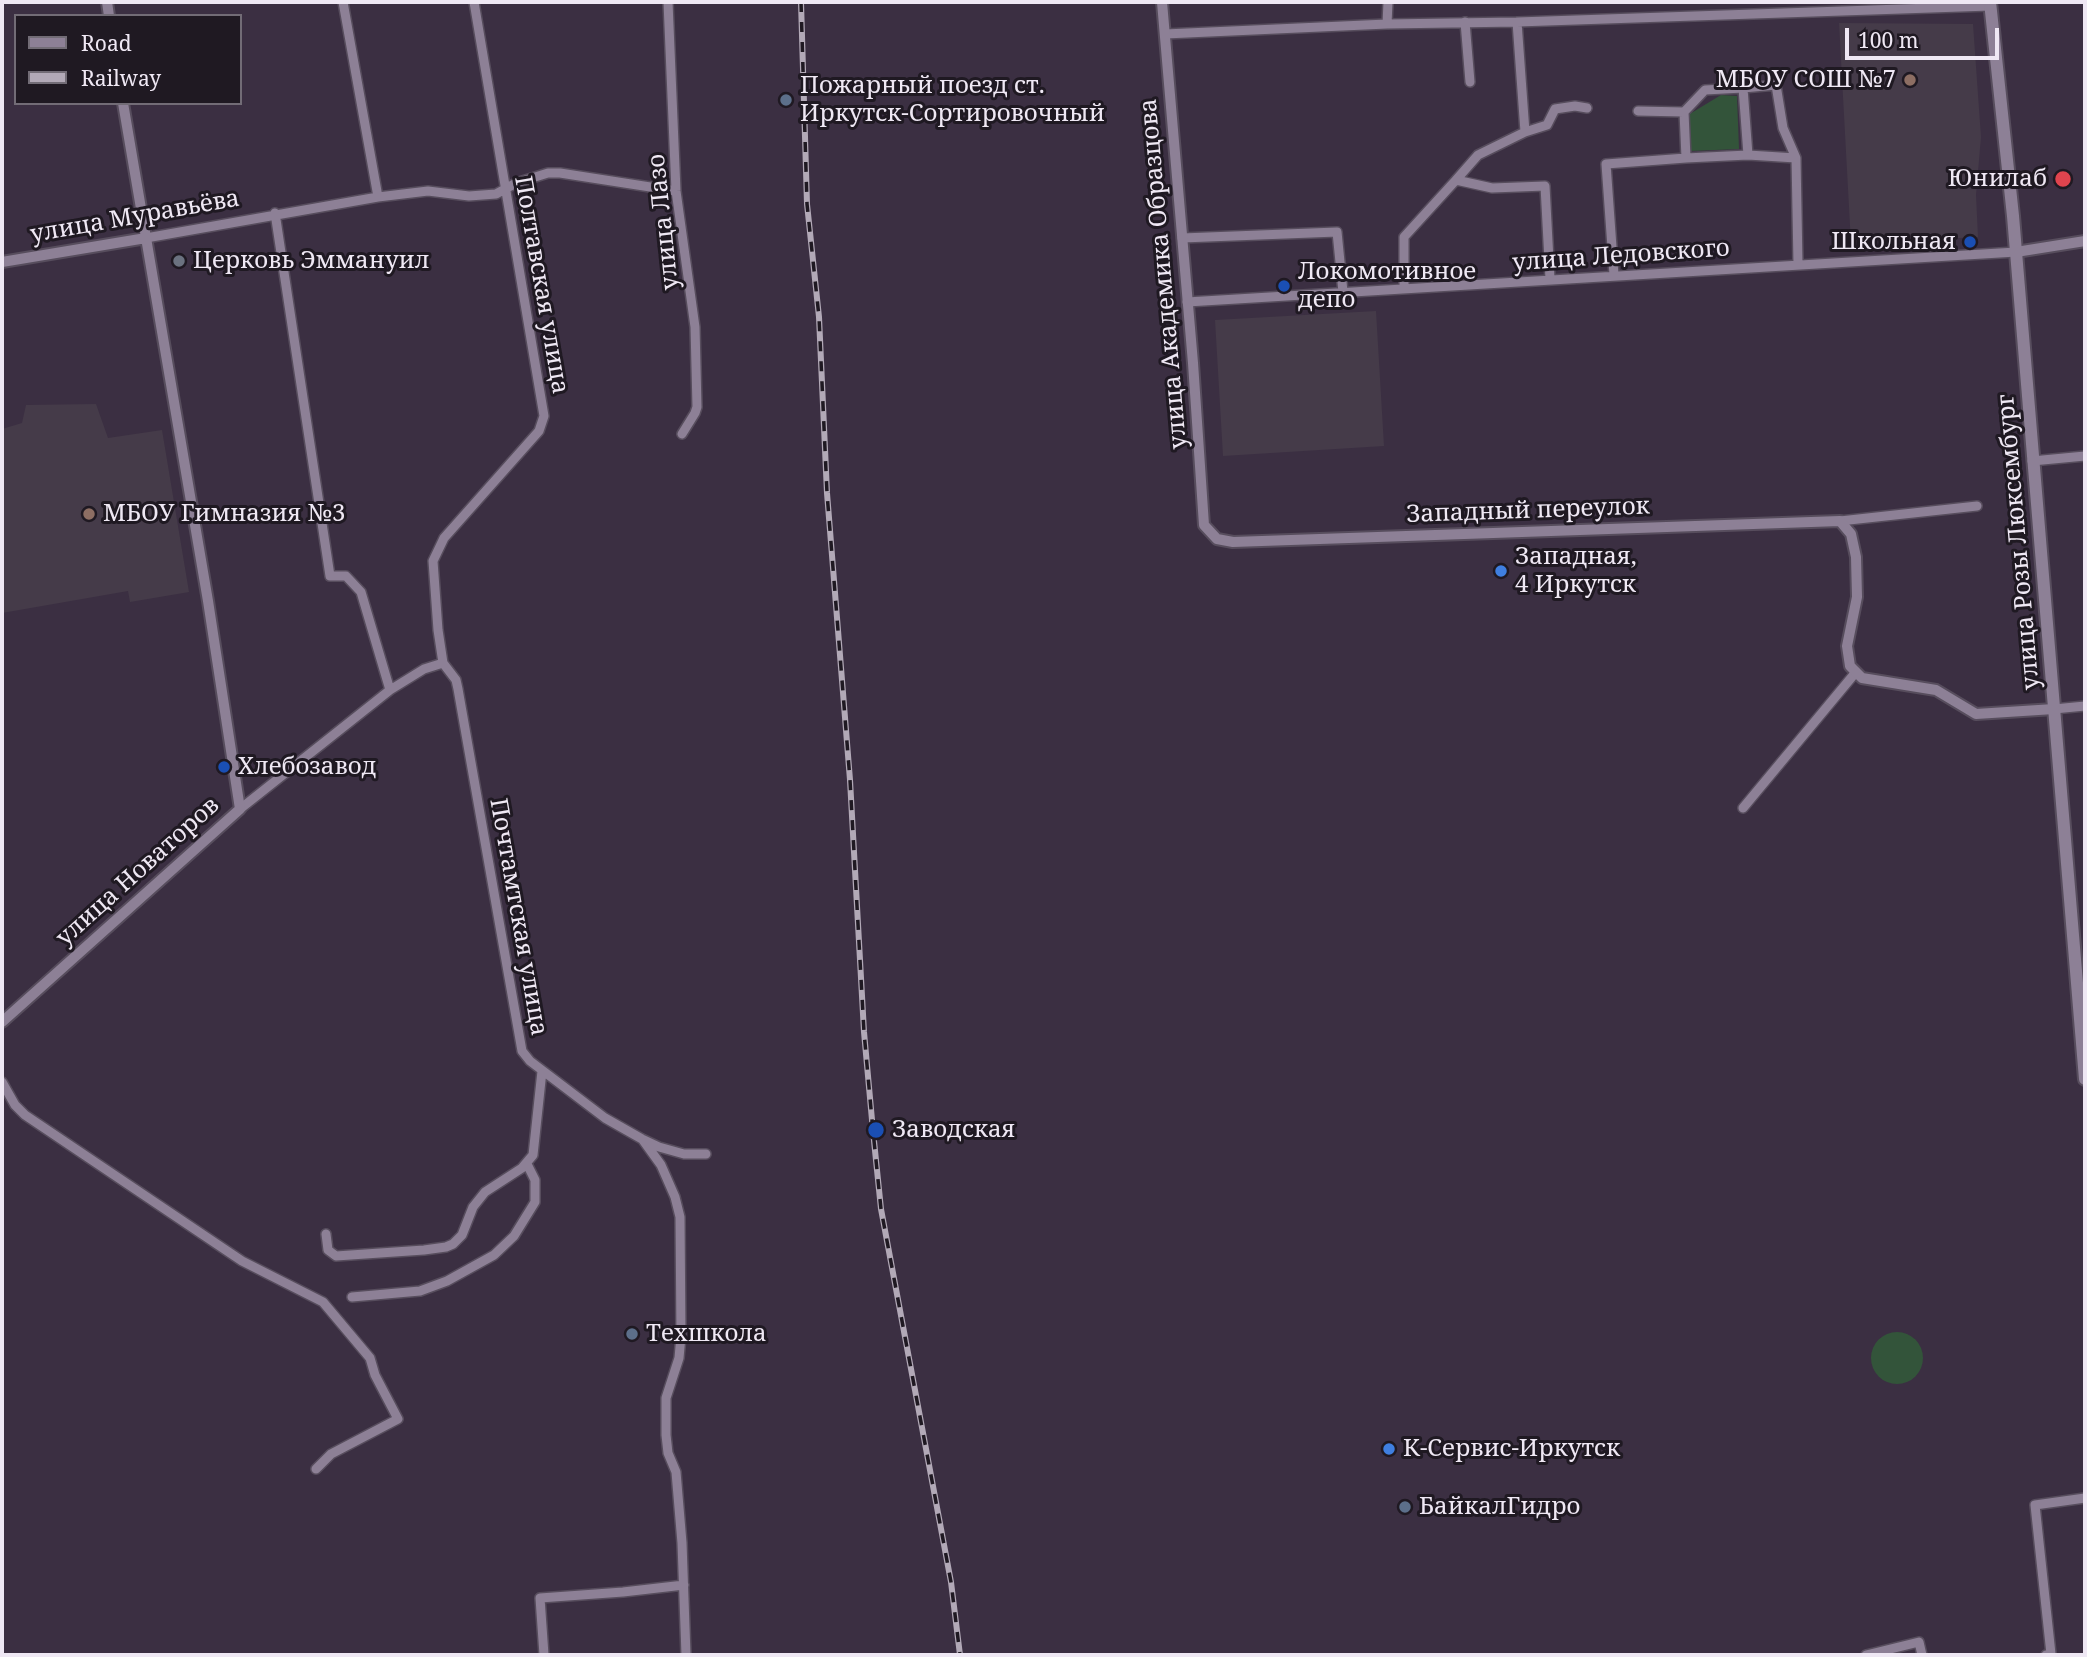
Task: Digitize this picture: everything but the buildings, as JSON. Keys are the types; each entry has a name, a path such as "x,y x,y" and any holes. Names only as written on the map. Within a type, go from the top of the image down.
{"main road":[{"name":"улица Розы Люксембург","path":"1990,4 2015,252 2081,994 2085,1079"}],"street":[{"path":"343,2 378,197"},
{"name":"Полтавская улица","path":"443,663 433,561 444,538 539,431 544,416 474,2"},
{"name":"улица Лазо","path":"668,2 676,191 695,327 696,353 697,407 682,434"},
{"name":"улица Академика Образцова","path":"1162,2 1193,363 1203,525 1217,539"},
{"path":"1387,24 1388,2"},
{"path":"1165,34 1990,4"},
{"path":"1465,22 1470,82"},
{"path":"1517,22 1525,132"},
{"path":"1638,111 1684,111 1706,90 1776,85 1783,128 1796,158 1798,264"},
{"path":"1743,88 1748,155"},
{"path":"123,105 208,601 240,809"},
{"path":"1404,288 1404,237 1485,149 1546,125 1555,109 1575,106 1587,108"},
{"path":"1684,111 1686,158"},
{"path":"1614,275 1606,164 1748,155 1796,158"},
{"name":"улица Муравьёва","path":"2,262 378,197 428,191 468,196 496,194 534,177 560,173 676,191"},
{"path":"1455,180 1492,188 1545,186 1550,279"},
{"path":"275,213 330,576 346,576 360,592 390,690"},
{"path":"1182,238 1337,232 1343,292"},
{"path":"2015,252 2085,241"},
{"name":"улица Ледовского","path":"1187,302 2015,252"},
{"path":"2032,461 2085,456"},
{"path":"1840,521 1977,506"},
{"path":"1840,521 1851,534 1856,557 1857,597 1847,646 1850,666 1862,678 1936,690 1976,714 2085,706"},
{"name":"Западный переулок","path":"1217,539 1233,542 1840,521"},
{"name":"улица Новаторов","path":"2,1022 240,809 390,690 424,669 443,663"},
{"name":"Почтамтская улица","path":"443,663 456,680 458,689 522,1051 542,1071 606,1118 642,1139 684,1154 706,1154"},
{"path":"1743,808 1856,672"},
{"path":"326,1234 328,1250 336,1256 446,1247 462,1235 473,1208 485,1192 527,1164 533,1155 542,1071"},
{"path":"2,1082 15,1105 25,1115 242,1261 323,1301 370,1358 375,1376 398,1419 331,1454 316,1469"},
{"path":"642,1139 662,1166 680,1217 681,1336 679,1358 666,1398 666,1435 668,1452 676,1472 686,1655"},
{"path":"352,1297 420,1291 447,1281 494,1255 514,1236 535,1202 535,1180 527,1164"},
{"path":"2046,1655 2051,1654 2035,1505 2085,1498"},
{"path":"544,1655 540,1598 684,1585"},
{"path":"1866,1655 1919,1642 1922,1655"}],"shaded area":[{"name":"МБОУ СОШ №7","path":"1839,23 1973,24 1981,137 1976,195 1978,237 1851,244"},
{"path":"1376,311 1384,446 1223,456 1215,320"},
{"name":"МБОУ Гимназия №3","path":"96,404 108,438 162,430 189,592 130,602 128,591 2,613 2,429 22,423 26,405"}],"green space":[{"path":"1721,95 1737,96 1739,149 1691,151 1688,115"},
{"path":"1897,1332 1916,1339 1923,1358 1916,1377 1897,1384 1878,1377 1871,1358 1878,1339"}],"railway":[{"path":"801,2 807,204 819,317 827,493 850,780 864,1032 873,1131 881,1209 951,1582 960,1655"}],"place":[{"name":"МБОУ СОШ №7","path":"1910,80"},
{"name":"Пожарный поезд ст. Иркутск-Сортировочный","path":"786,100"},
{"name":"Юнилаб","path":"2063,179"},
{"name":"Школьная","path":"1970,242"},
{"name":"Церковь Эммануил","path":"179,261"},
{"name":"Локомотивное депо","path":"1284,286"},
{"name":"МБОУ Гимназия №3","path":"89,514"},
{"name":"Западная, 4 Иркутск","path":"1501,571"},
{"name":"Хлебозавод","path":"224,767"},
{"name":"Заводская","path":"876,1130"},
{"name":"Техшкола","path":"632,1334"},
{"name":"К-Сервис-Иркутск","path":"1389,1449"},
{"name":"БайкалГидро","path":"1405,1507"}]}
